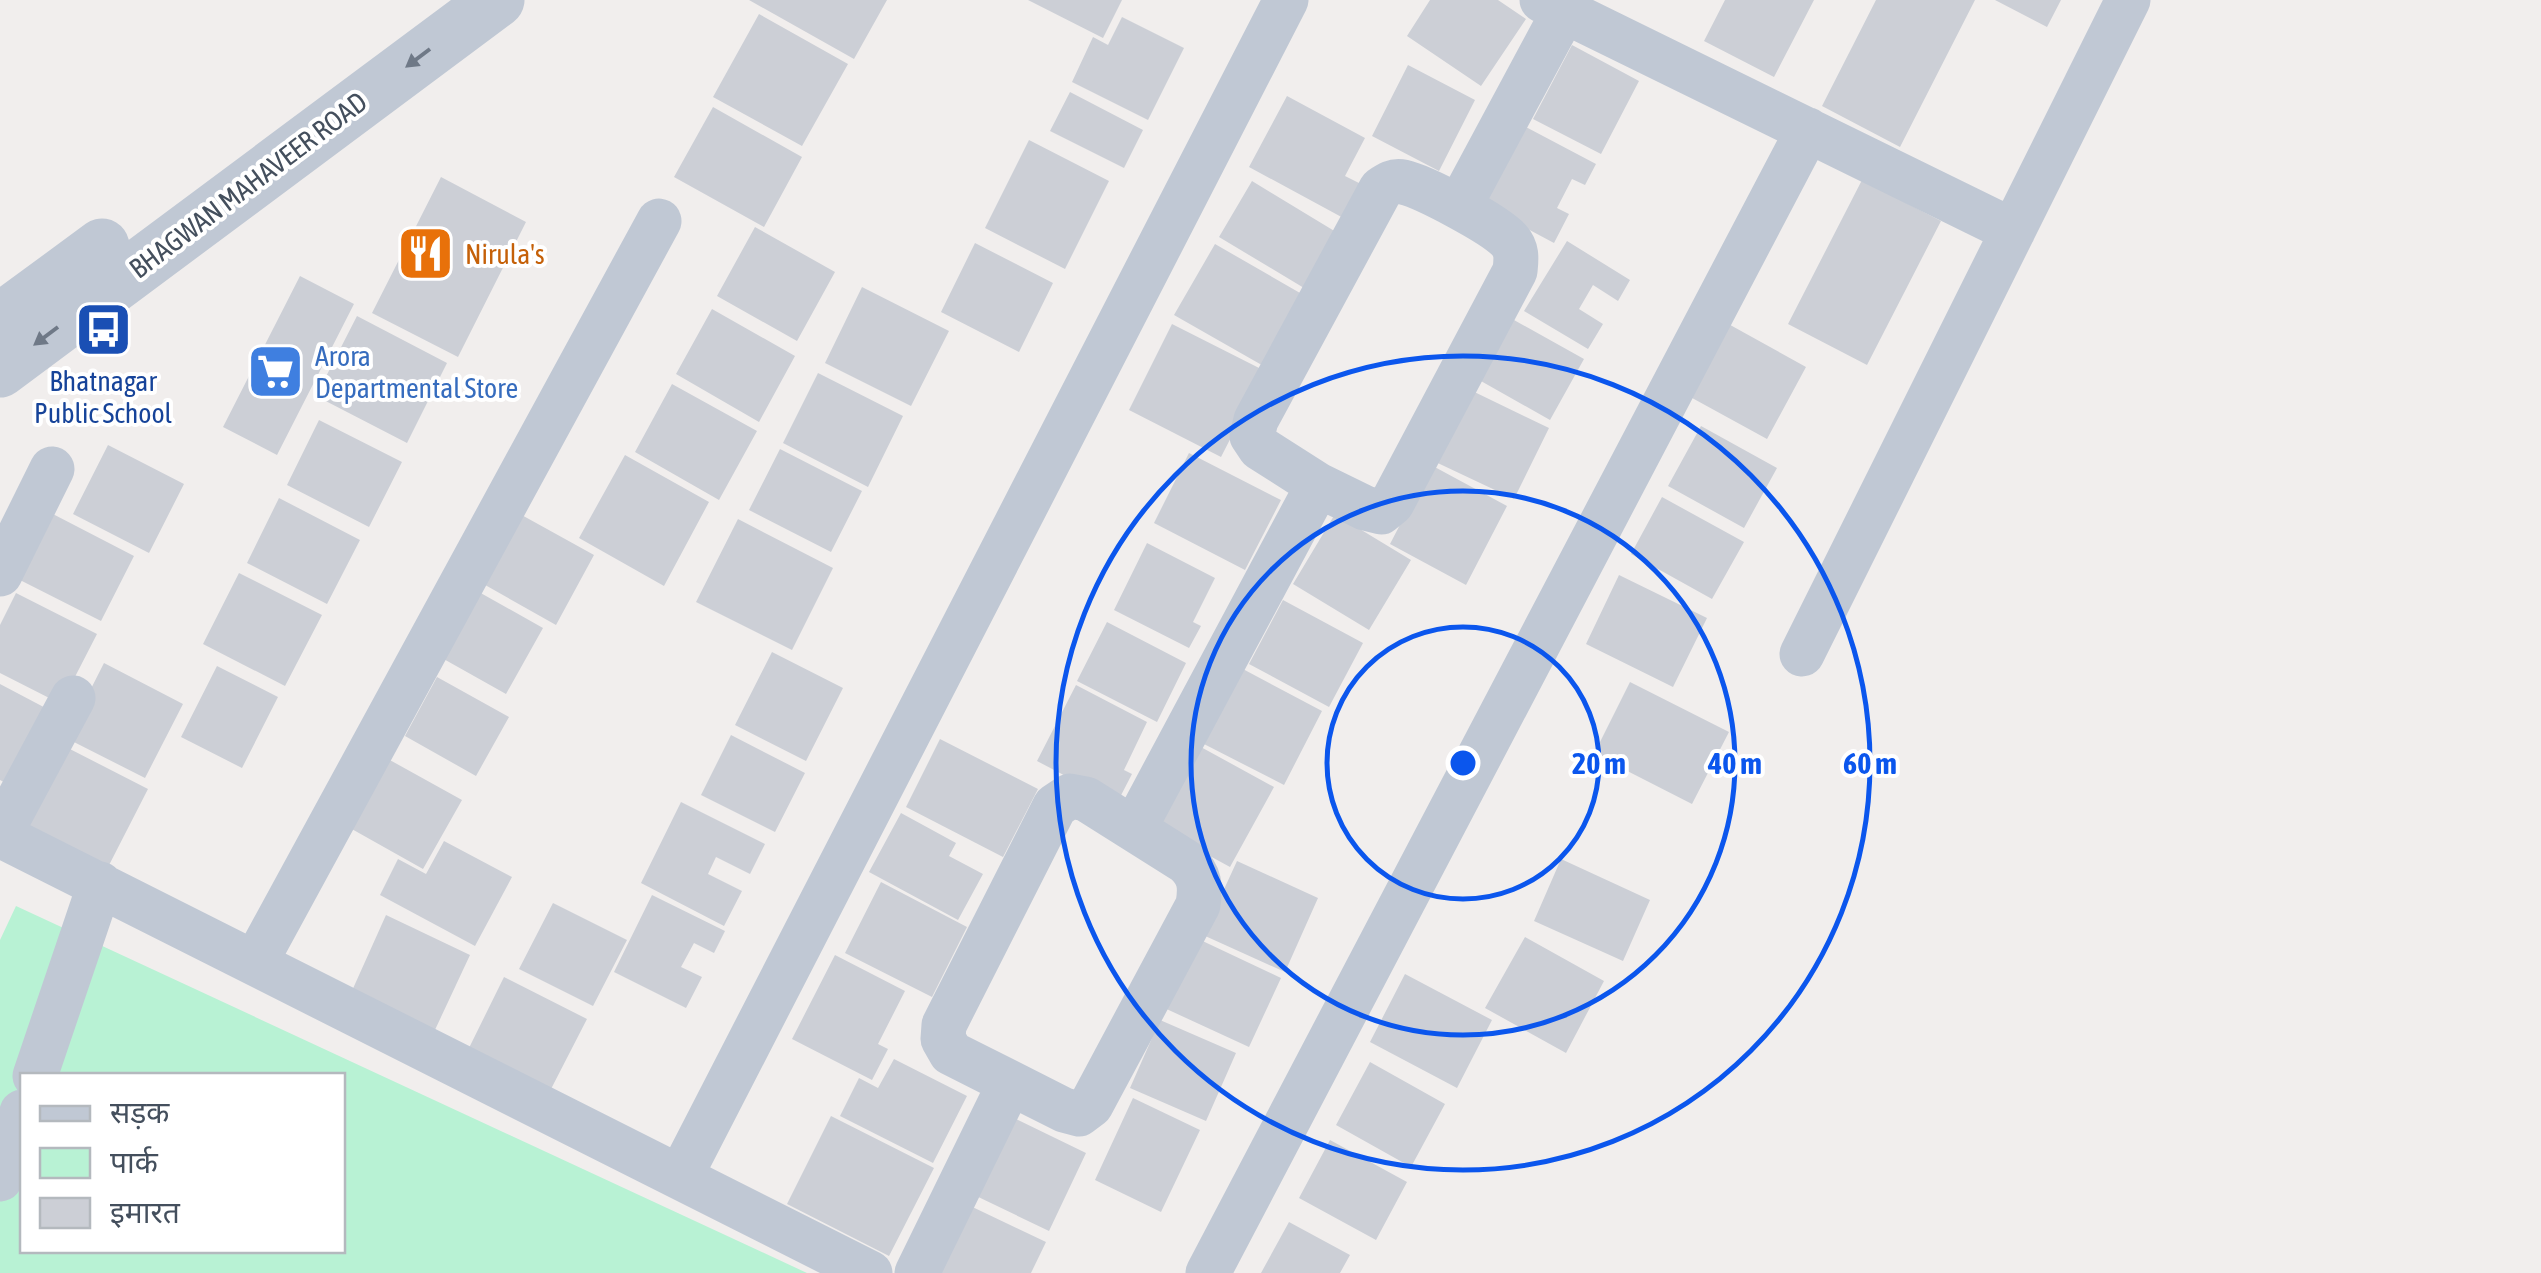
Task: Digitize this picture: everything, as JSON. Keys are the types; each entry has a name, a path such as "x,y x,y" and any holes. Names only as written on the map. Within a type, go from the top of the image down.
{"street":[{"name":"BHAGWAN MAHAVEER ROAD","path":"0,322 438,0"},
{"name":"BHAGWAN MAHAVEER ROAD","path":"0,370 497,0"},
{"path":"680,1177 1286,0"},
{"path":"1802,654 2128,0"},
{"path":"1460,207 1559,4 2013,231"},
{"path":"1208,1273 1808,130"},
{"path":"1392,182 1404,182 1460,207 1509,240 1516,253 1514,271 1392,503 1381,512 1318,485 1260,448 1252,436 1256,420 1381,189 1392,182"},
{"path":"255,963 659,221"},
{"path":"0,574 52,470"},
{"path":"1134,829 1318,485"},
{"path":"73,698 0,834 870,1273"},
{"path":"1070,796 1086,799 1198,873 1198,905 1091,1106 1080,1114 1064,1110 1010,1083 951,1053 943,1040 944,1025 1055,806 1070,796"},
{"path":"36,1073 100,884"},
{"path":"917,1273 1010,1083"},
{"path":"0,1179 20,1118"}],"green space":[{"path":"16,906 807,1273 0,1273 0,940"}],"building":[{"path":"749,0 887,0 854,59"},
{"path":"1028,0 1122,0 1103,38"},
{"path":"1430,0 1498,0 1526,19 1481,86 1407,36"},
{"path":"1725,0 1814,0 1774,77 1704,41"},
{"path":"1876,0 1975,0 1900,147 1822,106"},
{"path":"1995,0 2061,0 2047,27"},
{"path":"759,14 848,64 802,146 713,97"},
{"path":"1122,17 1184,48 1148,120 1072,82 1093,37 1108,45"},
{"path":"1572,45 1639,81 1601,154 1533,119"},
{"path":"1408,65 1475,100 1439,171 1372,136"},
{"path":"1070,92 1143,130 1124,168 1050,131"},
{"path":"1287,96 1365,138 1345,176 1365,186 1347,220 1249,167"},
{"path":"713,107 802,157 764,227 674,177"},
{"path":"1524,126 1596,164 1585,185 1572,179 1557,208 1569,214 1554,243 1483,205"},
{"path":"1029,140 1109,181 1065,269 985,228"},
{"path":"441,177 526,222 458,357 372,313"},
{"path":"1862,180 1941,221 1867,365 1788,324"},
{"path":"1252,181 1336,232 1304,288 1219,237"},
{"path":"755,227 835,272 797,341 717,296"},
{"path":"1567,241 1630,280 1618,301 1593,285 1579,309 1603,324 1588,349 1524,311"},
{"path":"975,243 1053,283 1019,352 941,312"},
{"path":"1215,244 1307,297 1267,368 1174,315"},
{"path":"300,276 354,304 277,455 223,427"},
{"path":"862,287 949,331 911,406 825,363"},
{"path":"712,309 795,356 759,422 676,374"},
{"path":"1498,311 1584,359 1550,420 1465,372"},
{"path":"357,316 447,363 407,443 316,396"},
{"path":"1723,321 1806,367 1767,439 1683,393"},
{"path":"1172,324 1265,371 1221,457 1129,410"},
{"path":"818,373 903,416 868,487 783,443"},
{"path":"672,384 757,431 719,500 635,452"},
{"path":"1460,385 1549,428 1514,499 1425,457"},
{"path":"319,420 402,462 369,527 287,485"},
{"path":"1701,426 1777,468 1744,528 1668,486"},
{"path":"108,445 184,484 149,553 73,514"},
{"path":"780,449 862,491 831,552 749,510"},
{"path":"1189,453 1281,500 1245,570 1154,523"},
{"path":"625,455 709,502 664,586 579,538"},
{"path":"1431,465 1507,506 1466,585 1390,544"},
{"path":"1662,497 1744,542 1712,599 1631,554"},
{"path":"279,498 360,540 327,604 247,563"},
{"path":"509,508 594,555 556,625 471,577"},
{"path":"49,512 134,556 101,621 16,578"},
{"path":"1335,514 1411,560 1369,630 1293,584"},
{"path":"738,519 833,568 792,650 696,602"},
{"path":"1147,543 1215,578 1193,622 1201,626 1189,648 1114,610"},
{"path":"239,573 322,615 285,686 203,644"},
{"path":"1619,575 1707,618 1673,687 1586,644"},
{"path":"470,587 543,628 506,694 433,653"},
{"path":"16,593 97,634 61,704 0,673 0,625"},
{"path":"1283,600 1363,643 1329,707 1249,664"},
{"path":"1107,622 1186,663 1157,722 1077,681"},
{"path":"772,652 843,688 806,761 735,725"},
{"path":"104,663 183,704 145,778 66,738"},
{"path":"217,666 278,697 242,768 181,737"},
{"path":"1241,668 1322,711 1284,785 1202,743"},
{"path":"437,677 509,717 476,776 405,736"},
{"path":"1630,682 1729,732 1692,804 1594,754"},
{"path":"0,684 55,713 17,789 0,780"},
{"path":"1076,685 1147,722 1124,770 1132,774 1117,803 1037,761"},
{"path":"731,735 805,773 775,832 701,795"},
{"path":"940,739 1038,789 1003,857 906,807"},
{"path":"64,746 148,789 106,871 22,827"},
{"path":"1199,746 1274,787 1230,867 1155,826"},
{"path":"388,759 462,800 423,869 350,828"},
{"path":"681,802 765,844 750,874 716,857 708,874 742,891 724,926 641,883"},
{"path":"901,813 956,843 949,856 983,874 958,920 869,872"},
{"path":"444,841 512,877 475,946 380,895 398,859 426,874"},
{"path":"1561,859 1650,900 1623,961 1534,921"},
{"path":"1237,861 1318,898 1285,972 1203,935"},
{"path":"881,882 967,927 932,997 845,953"},
{"path":"652,895 725,931 714,953 694,943 681,967 702,977 686,1008 614,972"},
{"path":"553,903 627,940 593,1006 519,969"},
{"path":"386,915 470,955 434,1032 351,993"},
{"path":"1192,936 1281,978 1249,1047 1160,1006"},
{"path":"1525,937 1604,981 1566,1053 1485,1008"},
{"path":"835,955 905,991 878,1044 888,1049 872,1080 792,1039"},
{"path":"1405,974 1492,1020 1457,1088 1370,1042"},
{"path":"504,977 587,1019 551,1089 469,1048"},
{"path":"1160,1020 1236,1053 1206,1121 1130,1088"},
{"path":"894,1059 967,1096 933,1163 840,1116 859,1078 878,1088"},
{"path":"1370,1062 1445,1104 1411,1167 1336,1125"},
{"path":"1133,1098 1200,1130 1161,1212 1095,1180"},
{"path":"1008,1115 1086,1153 1049,1231 970,1193"},
{"path":"831,1116 934,1168 889,1256 787,1204"},
{"path":"1330,1140 1407,1182 1376,1240 1299,1198"},
{"path":"962,1202 1046,1242 1031,1273 928,1273"},
{"path":"1289,1222 1350,1255 1340,1273 1261,1273"}],"place":[{"name":"Nirula's","path":"426,254"},
{"name":"Bhatnagar Public School","path":"103,330"},
{"name":"Arora Departmental Store","path":"276,372"}]}
